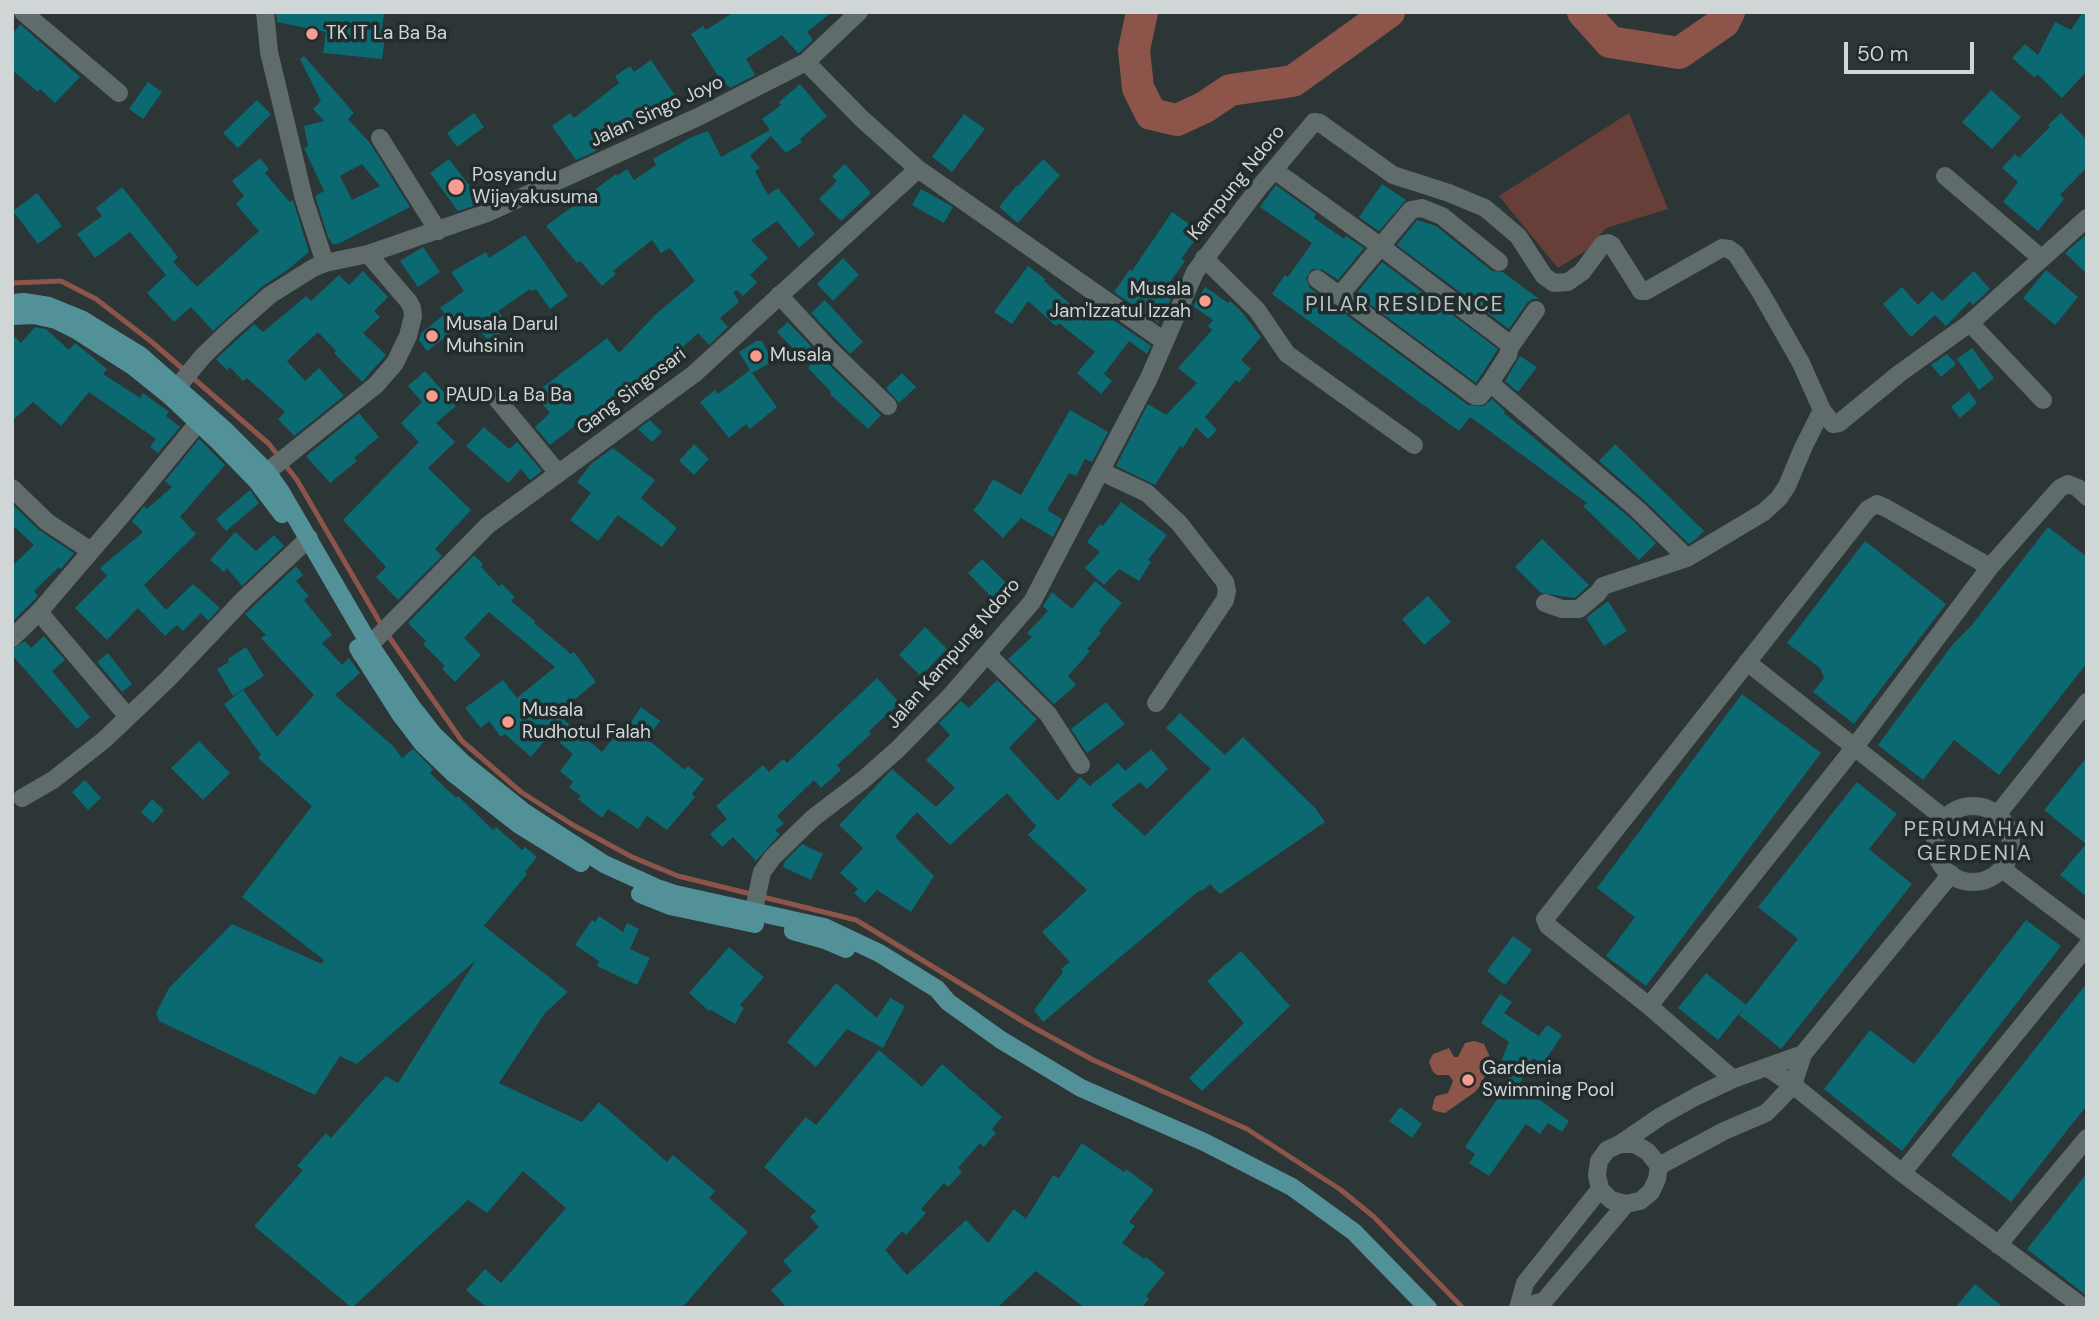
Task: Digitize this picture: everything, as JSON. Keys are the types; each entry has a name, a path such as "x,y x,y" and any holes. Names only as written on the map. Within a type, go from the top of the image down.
{"main road":[{"path":"12,303 49,306 81,319 141,356 269,471 305,541 369,646 400,714 423,744 454,774 518,824 568,856 635,892 670,906 753,913 795,932 833,943 932,998 948,1002 1001,1040 1081,1088 1205,1142 1292,1187 1354,1232 1428,1308"},
{"path":"12,316 46,317 76,330 134,367 177,388 198,423 257,481 305,541"}],"street":[{"path":"23,12 119,93"},
{"path":"265,12 269,52 304,199 325,262"},
{"name":"Jalan Singo Joyo","path":"177,388 203,356 270,295 292,279 325,262 368,254 487,213 698,117 806,62 859,12"},
{"path":"806,62 862,119 918,169 1164,341"},
{"name":"Kampung Ndoro","path":"1200,265 1314,122 1320,123 1393,175 1485,208 1518,236 1544,276 1554,283 1568,282 1582,272 1603,244 1608,243 1612,245 1641,291 1646,291 1722,248 1729,248 1736,254 1768,304 1801,363 1822,410"},
{"path":"380,138 438,231"},
{"name":"Gang Singosari","path":"369,646 488,525 694,374 918,169"},
{"path":"1274,170 1476,317 1510,347"},
{"path":"1945,176 2041,258"},
{"path":"1339,296 1410,210 1422,208 1442,215 1499,262"},
{"path":"1822,410 1830,422 1839,423 1900,373 1970,323 2087,218"},
{"path":"269,471 388,374 408,336 412,316 409,302 368,254"},
{"path":"1200,265 1265,319 1286,354 1414,445"},
{"name":"Jalan Kampung Ndoro","path":"753,913 765,866 813,818 898,749 987,654 1038,593 1149,378 1200,265"},
{"path":"1317,279 1475,396 1480,396 1536,310"},
{"path":"779,295 829,349 888,406"},
{"path":"1970,323 2043,400"},
{"path":"1489,383 1637,509 1687,558"},
{"path":"497,399 558,473"},
{"path":"1545,603 1562,609 1578,609 1603,586 1614,580 1687,558 1764,512 1787,486 1822,410"},
{"path":"12,638 91,551 198,423"},
{"path":"1100,471 1147,493 1179,523 1225,582 1225,600 1156,703"},
{"path":"1649,1006 1854,748 1990,567 2060,488 2068,484 2078,488 2087,497"},
{"path":"12,488 47,522 91,551"},
{"path":"1733,1079 1649,1006 1548,926 1545,919 1868,509 1877,504 1990,567"},
{"path":"22,798 53,780 104,740 305,541"},
{"path":"39,611 128,717"},
{"path":"987,654 1048,714 1081,765"},
{"path":"1747,662 1944,818"},
{"path":"1997,815 2087,702"},
{"path":"1970,806 1989,809 1997,815 2008,830 2010,840 2010,850 2002,869 1977,881 1967,881 1951,874 1943,866 1936,848 1936,838 1944,818 1970,806"},
{"path":"2002,869 2087,933"},
{"path":"1659,1166 1724,1131 1766,1113 1793,1085 1804,1054 1951,874"},
{"path":"1902,1173 2087,946"},
{"path":"1620,1144 1635,1144 1648,1152 1659,1166 1651,1192 1640,1201 1626,1204 1611,1200 1600,1189 1597,1175 1599,1161 1607,1150 1661,1116 1733,1079 1804,1054"},
{"path":"1768,1068 1902,1173 2084,1308"},
{"path":"1998,1245 2087,1138"},
{"path":"1518,1308 1525,1283 1600,1189"},
{"path":"1518,1308 1545,1301 1626,1204"}],"shaded area":[{"path":"1629,113 1668,209 1606,228 1587,250 1558,268 1499,196"},
{"name":"Gardenia Swimming Pool","path":"1474,1041 1484,1044 1489,1055 1490,1066 1480,1086 1445,1113 1435,1111 1432,1109 1436,1096 1448,1093 1453,1081 1449,1075 1437,1075 1433,1072 1429,1062 1433,1054 1449,1048 1454,1057 1458,1057 1465,1043"}],"building":[{"path":"276,12 384,14 382,29 386,29 382,59 323,53 326,32 277,22"},
{"path":"734,12 832,12 807,32 813,40 799,53 782,35 746,59 755,75 730,88 724,85 691,34 703,26 706,30"},
{"path":"2083,12 2087,12 2087,71 2062,98 2037,74 2035,78 2012,58 2025,44 2038,55 2055,22 2071,30"},
{"path":"20,24 80,77 55,103 12,70 12,35"},
{"path":"304,56 354,113 348,119 370,143 410,207 338,244 333,244 328,237 315,196 324,191 304,148 308,146 304,126 324,121 313,109 321,101 300,59","holes":["362,164 380,186 352,200 340,176"]},
{"path":"651,60 678,100 663,110 658,103 594,152 576,160 552,126 570,113 574,118 619,83 615,76 630,66 634,72"},
{"path":"148,82 162,92 143,119 129,109"},
{"path":"800,84 827,116 800,139 802,142 786,153 771,136 750,156 760,168 755,171 768,195 778,188 815,234 799,248 777,221 751,240 768,258 750,275 757,282 743,296 737,290 733,292 739,302 720,318 728,327 709,345 698,333 664,365 662,363 640,380 642,382 597,417 593,412 550,445 535,427 550,413 534,394 607,338 619,353 656,314 695,281 670,248 661,253 652,240 613,271 616,274 602,286 580,261 577,263 546,226 616,174 617,176 627,169 634,180 656,165 653,159 692,137 708,131 721,157 770,130 762,119 781,105 779,102"},
{"path":"1991,90 2021,117 1992,149 1962,122"},
{"path":"257,100 271,114 238,148 223,133"},
{"path":"474,113 484,127 457,147 447,133"},
{"path":"2061,113 2087,140 2087,167 2060,195 2064,199 2038,231 2003,202 2018,182 2002,168 2015,154 2019,158"},
{"path":"964,114 985,129 952,172 932,157"},
{"path":"260,158 269,169 265,173 290,202 293,200 309,252 263,286 213,331 191,307 174,322 147,293 166,275 130,232 95,258 77,234 102,216 96,208 122,187 178,257 173,262 197,287 259,231 236,204 244,196 232,181"},
{"name":"Posyandu Wijayakusuma","path":"449,159 481,201 476,205 458,211 430,173"},
{"path":"1043,159 1060,175 1018,223 999,207"},
{"path":"845,164 871,193 841,221 819,199 837,181 832,176"},
{"path":"1382,184 1406,200 1379,231 1359,217"},
{"path":"1276,185 1316,214 1314,218 1344,239 1346,236 1364,248 1338,280 1323,270 1312,269 1306,278 1310,288 1468,405 1484,406 1492,399 1504,413 1629,517 1656,543 1639,560 1583,506 1587,503 1487,429 1470,417 1459,431 1272,294 1312,243 1260,207"},
{"path":"921,189 953,207 944,223 912,205"},
{"path":"37,193 62,226 38,244 13,211"},
{"path":"1172,212 1201,232 1181,259 1185,261 1162,293 1171,299 1158,323 1114,292 1130,269 1132,271"},
{"path":"1417,220 1436,226 1492,271 1503,272 1539,299 1532,299 1527,303 1509,329 1397,245"},
{"path":"2087,234 2087,274 2065,253"},
{"path":"525,235 568,296 550,309 536,289 530,289 498,311 509,326 489,342 473,321 457,332 455,330 427,351 419,340 421,333 445,314 440,308 464,291 451,272 486,252 489,258"},
{"path":"423,247 440,272 418,287 400,261"},
{"path":"843,258 859,275 833,301 817,284"},
{"path":"1382,262 1498,349 1476,383 1356,294"},
{"path":"1028,266 1078,311 1086,301 1151,346 1147,354 1129,341 1104,374 1112,381 1101,394 1077,373 1095,352 1059,323 1056,326 1028,301 1012,324 994,312"},
{"path":"2046,270 2078,297 2055,325 2023,298"},
{"path":"363,271 388,297 374,311 380,317 363,333 386,355 362,382 318,332 287,361 305,381 319,368 344,396 294,436 278,419 285,412 247,378 243,381 230,367 227,370 216,359 254,324 263,332 306,296 311,301 339,275 349,285"},
{"path":"1974,271 1990,289 1973,305 1970,301 1946,326 1935,315 1911,337 1883,304 1902,287 1918,305 1932,291 1942,301"},
{"path":"1205,287 1228,303 1230,301 1261,337 1241,360 1251,369 1239,383 1236,380 1205,417 1217,430 1208,439 1196,427 1155,485 1116,466 1148,404 1166,415 1197,383 1178,368 1212,330 1208,326 1213,320 1193,306"},
{"path":"825,300 863,342 850,354 811,313"},
{"path":"788,322 881,415 868,429 830,394 808,368 810,366 777,332"},
{"path":"35,327 46,329 69,350 75,343 107,369 103,374 140,398 143,393 169,412 166,416 180,427 158,453 150,447 156,439 89,392 61,426 33,402 12,421 12,334 21,343"},
{"path":"756,341 762,341 773,361 752,373 777,407 750,429 746,424 729,438 700,402 715,390 718,394 750,370 739,352"},
{"path":"1972,348 1994,378 1979,390 1957,359"},
{"path":"1947,354 1956,364 1941,377 1931,365"},
{"path":"1520,356 1537,367 1518,392 1505,381"},
{"path":"425,371 456,406 436,423 455,442 428,468 471,510 435,549 442,556 398,600 376,577 386,567 343,520 419,442 401,423 422,402 408,386"},
{"path":"902,373 916,387 899,403 886,388"},
{"path":"1969,392 1977,403 1960,418 1951,407"},
{"path":"1070,410 1108,432 1092,462 1085,459 1076,476 1069,473 1047,510 1062,519 1053,537 1021,518 1003,538 973,510 993,479 1021,495"},
{"path":"359,413 379,437 354,458 357,461 330,483 306,456"},
{"path":"650,420 662,432 652,442 638,429"},
{"path":"484,427 509,449 517,442 542,471 530,480 521,469 508,483 466,446"},
{"path":"199,439 225,465 180,517 196,534 144,585 166,610 193,584 220,608 208,621 201,613 183,631 177,625 165,636 138,608 107,640 75,608 107,576 100,568 143,532 132,521 144,506 147,509 172,487 165,481"},
{"path":"694,444 709,459 694,475 679,461"},
{"path":"1615,444 1704,531 1696,539 1689,544 1599,461"},
{"path":"613,448 655,480 641,498 677,528 662,547 618,515 598,541 570,520 591,493 577,482 592,463"},
{"path":"250,490 259,503 226,531 216,519"},
{"path":"1121,502 1167,535 1148,560 1151,562 1139,581 1119,569 1104,585 1085,568 1100,552 1087,542"},
{"path":"12,504 39,530 74,553 61,569 59,567 34,591 38,596 12,622 12,566 34,545 12,525"},
{"path":"2048,527 2087,557 2087,663 1999,775 1954,740 1923,780 1878,745 1953,644 1971,626"},
{"path":"235,532 256,551 274,535 284,546 242,586 227,568 224,572 210,560"},
{"path":"1542,539 1589,585 1575,598 1541,593 1515,567"},
{"path":"1865,541 1946,604 1854,724 1813,692 1824,678 1820,668 1787,643"},
{"path":"474,555 499,586 502,584 515,597 511,601 571,654 574,652 596,682 569,704 574,710 564,720 602,752 628,720 631,722 641,707 660,721 647,739 685,770 688,766 704,779 692,794 695,797 667,830 647,816 638,829 608,809 602,818 578,799 581,796 569,787 573,782 560,771 573,754 550,734 531,757 505,734 501,737 489,721 481,728 465,708 503,680 517,698 555,667 489,612 464,638 481,655 455,682 442,669 445,666 423,644 426,641 408,623"},
{"path":"982,559 1007,584 993,599 968,573"},
{"path":"296,566 303,575 296,581 309,596 304,600 332,635 322,643 342,665 349,658 360,673 335,695 393,746 402,758 413,749 433,769 430,773 456,798 458,796 493,830 496,827 522,850 525,847 537,857 525,872 527,874 484,926 568,992 545,1013 499,1083 582,1122 599,1102 667,1162 673,1155 715,1191 709,1198 748,1232 682,1308 487,1308 466,1290 485,1269 501,1283 566,1208 523,1171 487,1213 468,1200 352,1308 254,1226 303,1170 297,1166 326,1133 331,1138 386,1076 398,1083 476,960 357,1064 340,1056 315,1095 159,1021 156,1013 169,988 232,924 322,964 324,960 242,897 312,806 258,758 261,755 224,704 243,690 277,737 314,695 261,638 266,635 245,614"},
{"path":"1095,581 1122,603 1087,649 1090,651 1068,676 1076,685 1054,704 1008,659 1032,637 1027,633 1048,611 1043,606 1052,592 1072,609"},
{"path":"1428,596 1451,622 1424,645 1402,619"},
{"path":"1608,601 1627,631 1604,646 1586,618"},
{"path":"925,627 947,649 921,676 899,655"},
{"path":"44,636 65,660 52,671 90,717 77,729 12,655 12,649 25,641 31,648"},
{"path":"246,647 264,676 233,696 217,669"},
{"path":"108,653 132,684 122,692 97,662"},
{"path":"877,678 900,703 837,765 841,770 821,788 814,780 777,816 784,823 775,831 780,834 756,861 733,837 722,847 710,834 727,819 716,806 763,765 769,772 783,759 787,763"},
{"path":"997,680 1037,719 1009,748 1058,801 1080,777 1090,786 1118,763 1125,771 1151,749 1168,769 1147,789 1140,782 1111,805 1145,836 1211,769 1166,728 1180,713 1225,755 1243,737 1316,809 1325,822 1220,894 1210,884 1200,890 1043,1022 1034,1010 1063,972 1061,969 1070,962 1042,932 1087,890 1028,835 1036,826 1007,793 950,845 917,812 895,837 934,876 911,912 877,890 865,903 854,893 858,889 840,873 863,848 839,825 892,769 936,807 955,788 926,760 950,735 939,723 961,701 969,708"},
{"path":"1742,694 1821,753 1646,986 1606,956 1635,917 1597,888"},
{"path":"1106,702 1125,724 1087,753 1071,729"},
{"path":"199,741 230,773 203,800 171,768"},
{"path":"2087,757 2087,897 2060,875 2086,844 2044,810"},
{"path":"85,780 101,798 88,810 72,792"},
{"path":"1857,782 1897,814 1869,849 1912,884 1781,1049 1739,1015 1745,1006 1718,1040 1678,1008 1706,973 1746,1005 1798,939 1758,907"},
{"path":"152,799 164,810 153,823 141,812"},
{"path":"802,844 823,854 811,880 783,867 785,861"},
{"path":"599,916 623,932 627,923 639,929 630,949 650,958 637,985 597,966 599,961 575,945 592,920 595,922"},
{"path":"2026,920 2061,946 1902,1151 1824,1089 1870,1030 1914,1064"},
{"path":"1513,936 1532,950 1505,985 1487,971"},
{"path":"729,947 764,977 740,1005 744,1008 735,1024 709,1011 689,993"},
{"path":"1241,951 1290,1006 1202,1091 1189,1078 1244,1023 1207,981"},
{"path":"836,983 877,1018 890,998 905,1006 883,1048 847,1029 816,1067 787,1042"},
{"path":"2087,983 2087,1105 2011,1202 1951,1155"},
{"path":"1500,994 1512,1002 1504,1013 1539,1036 1547,1025 1562,1035 1543,1064 1533,1058 1519,1085 1569,1121 1562,1132 1548,1123 1540,1134 1526,1124 1489,1176 1469,1163 1475,1154 1465,1147 1510,1080 1500,1064 1509,1042 1481,1023"},
{"path":"879,1050 922,1087 942,1064 1002,1117 992,1129 996,1133 984,1147 980,1143 958,1168 962,1172 948,1187 944,1183 921,1209 926,1213 906,1235 902,1231 885,1250 907,1275 966,1220 988,1243 1014,1209 1026,1219 1053,1175 1059,1178 1082,1143 1124,1172 1126,1169 1154,1190 1129,1222 1135,1226 1122,1243 1144,1259 1146,1257 1165,1273 1146,1296 1149,1299 1141,1308 1085,1308 1036,1271 997,1308 787,1308 771,1290 792,1271 783,1261 819,1227 810,1217 816,1211 764,1167 806,1117 816,1125"},
{"path":"1400,1107 1422,1124 1412,1138 1389,1121"},
{"path":"2087,1173 2087,1296 2027,1249"},
{"path":"1975,1284 2004,1308 1955,1308"}],"waterway":[{"path":"1142,12 1134,50 1138,88 1151,114 1177,120 1205,107 1230,90 1293,81 1389,12"},
{"path":"1583,12 1610,42 1679,53 1724,22 1729,12"},
{"path":"12,283 61,281 96,299 153,343 269,444 297,480 382,626"},
{"path":"387,634 462,741 521,792 573,825 632,857 678,876 856,920 1029,1025 1093,1060 1247,1129 1341,1190 1374,1217 1463,1308"}],"place":[{"name":"TK IT La Ba Ba","path":"312,34"},
{"name":"Posyandu Wijayakusuma","path":"456,187"},
{"name":"Musala Jam'Izzatul Izzah","path":"1205,301"},
{"name":"Musala Darul Muhsinin","path":"432,336"},
{"name":"Musala","path":"756,356"},
{"name":"PAUD La Ba Ba","path":"432,396"},
{"name":"Musala Rudhotul Falah","path":"508,722"},
{"name":"Gardenia Swimming Pool","path":"1468,1080"}],"district":[{"name":"PILAR RESIDENCE","path":"1405,305"},
{"name":"PERUMAHAN GERDENIA","path":"1975,842"}]}
